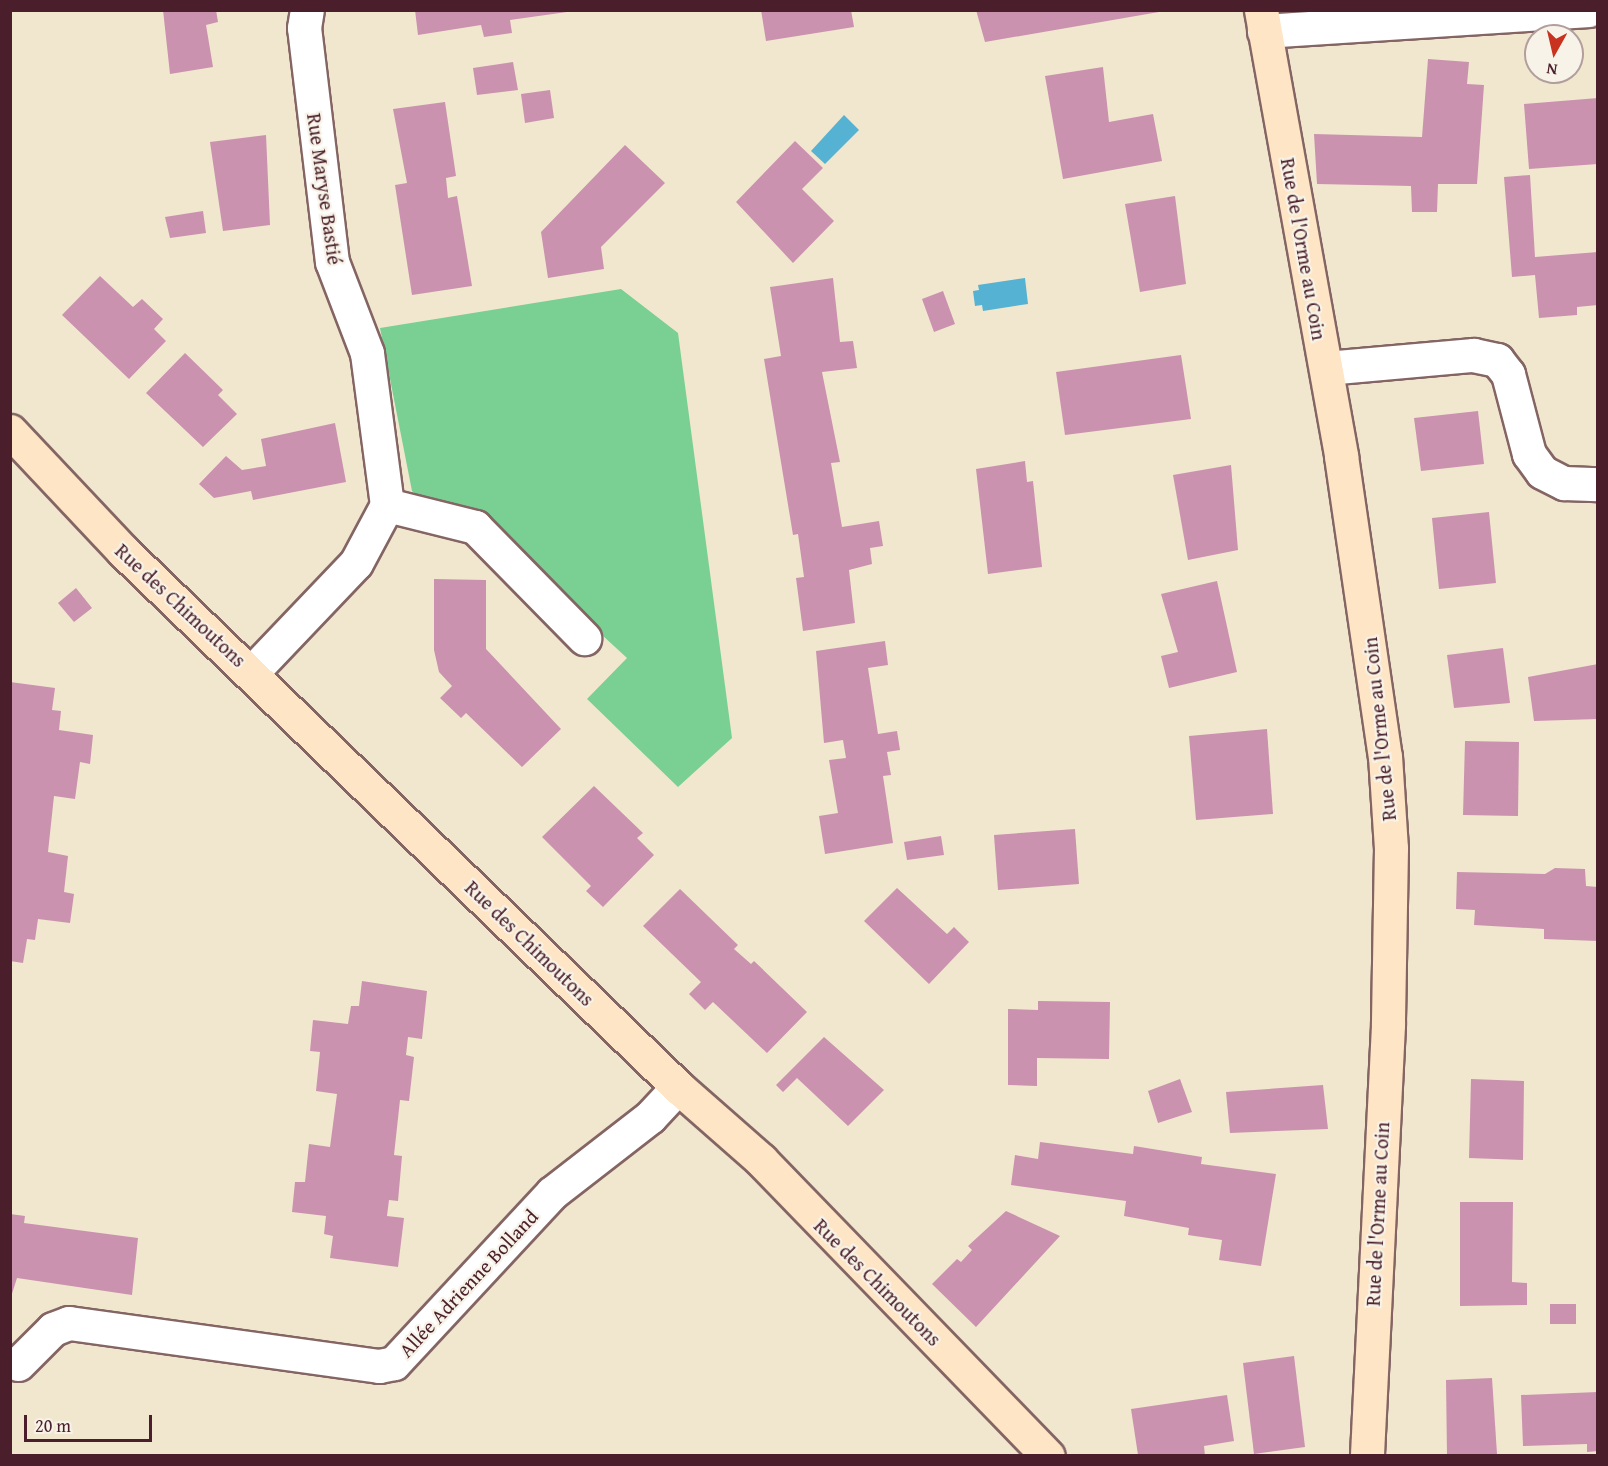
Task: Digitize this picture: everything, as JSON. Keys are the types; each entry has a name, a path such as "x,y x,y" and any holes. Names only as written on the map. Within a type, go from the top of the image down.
{"main road":[{"name":"Rue de l'Orme au Coin","path":"1263,21 1326,368 1374,665 1391,848 1367,1455"},
{"name":"Rue des Chimoutons","path":"10,431 123,551 253,671 678,1087 761,1160 1048,1455"}],"street":[{"name":"Rue Maryse Bastié","path":"307,10 304,28 332,262 367,353 387,505"},
{"path":"1263,21 1588,10"},
{"path":"1326,368 1473,355 1497,360 1508,374 1528,454 1542,472 1564,483 1598,484"},
{"path":"253,671 356,563 387,505 476,526 584,638"},
{"name":"Allée Adrienne Bolland","path":"18,1364 53,1329 69,1323 379,1366 394,1363 552,1193 650,1117 678,1087"}],"green space":[{"path":"621,289 678,333 732,738 678,787 587,699 627,658 476,519 422,500 412,491 380,328"}],"water":[{"path":"844,115 859,130 825,164 811,151"},
{"path":"1025,278 1028,304 983,311 982,305 975,306 973,291 979,290 978,285"}],"building":[{"path":"163,10 216,10 218,22 206,25 213,67 170,74"},
{"path":"415,10 567,10 567,12 510,20 512,33 484,37 481,25 418,35"},
{"path":"761,10 851,10 854,27 766,41"},
{"path":"976,10 1159,10 1159,12 985,42"},
{"path":"1428,59 1469,62 1467,84 1484,85 1477,184 1438,184 1437,212 1412,212 1411,186 1317,184 1314,134 1422,137"},
{"path":"513,62 518,90 477,95 473,68"},
{"path":"1103,67 1109,122 1153,114 1162,161 1063,179 1045,76"},
{"path":"550,90 554,118 525,123 521,94"},
{"path":"1598,98 1598,164 1529,169 1524,104"},
{"path":"445,102 456,176 446,178 448,198 457,196 472,286 412,295 395,185 407,183 393,109"},
{"path":"266,135 270,225 223,231 210,142"},
{"path":"795,141 823,168 802,189 834,221 793,263 736,202"},
{"path":"625,145 665,183 601,247 604,269 548,278 541,232"},
{"path":"1530,175 1535,257 1598,252 1598,305 1577,307 1577,315 1539,318 1535,275 1512,277 1504,177"},
{"path":"1175,196 1186,284 1140,292 1125,204"},
{"path":"203,211 206,233 170,238 165,217"},
{"path":"100,276 133,307 142,299 163,319 154,329 166,341 129,379 62,315"},
{"path":"833,278 840,342 853,341 857,368 822,372 840,462 831,463 842,527 879,521 883,546 870,548 872,564 849,570 855,623 803,631 796,578 804,577 798,534 793,535 764,359 781,356 770,287"},
{"path":"943,291 955,324 934,332 922,299"},
{"path":"185,353 223,390 218,395 237,414 203,447 146,393"},
{"path":"1181,355 1191,419 1065,435 1056,372"},
{"path":"1478,411 1484,464 1421,471 1414,418"},
{"path":"335,423 346,482 253,500 251,491 214,498 199,484 226,456 242,470 266,466 261,439"},
{"path":"1025,461 1027,482 1033,481 1042,567 988,574 976,469"},
{"path":"1231,465 1238,550 1188,560 1173,475"},
{"path":"1489,512 1496,583 1439,589 1432,518"},
{"path":"434,579 486,580 486,649 561,729 522,767 466,713 461,718 440,698 452,686 439,672 434,650"},
{"path":"1217,581 1237,672 1169,688 1161,656 1178,652 1161,594"},
{"path":"76,588 92,608 74,622 58,603"},
{"path":"885,641 888,665 868,668 878,734 897,731 900,750 887,752 891,775 883,776 893,843 825,854 819,816 838,813 829,760 846,758 843,740 824,743 816,651"},
{"path":"1503,648 1510,703 1454,708 1447,655"},
{"path":"1598,664 1598,719 1534,721 1528,677"},
{"path":"10,682 55,688 52,710 61,711 59,730 93,735 90,764 80,762 75,799 54,796 48,852 68,856 64,892 74,894 70,923 38,919 35,940 27,939 23,963 10,961"},
{"path":"1267,729 1273,814 1196,820 1189,736"},
{"path":"1465,741 1519,742 1518,816 1463,815"},
{"path":"594,786 643,833 637,838 654,855 603,907 586,891 591,886 542,837"},
{"path":"1075,829 1079,884 998,890 994,835"},
{"path":"941,836 944,855 907,860 904,842"},
{"path":"1555,868 1585,869 1586,886 1598,887 1598,941 1544,939 1544,929 1474,925 1475,910 1456,909 1457,872 1545,874"},
{"path":"897,888 947,934 954,927 969,942 929,984 864,921"},
{"path":"680,889 738,945 734,949 751,964 754,961 807,1012 767,1053 713,1002 705,1010 689,994 701,982 643,926"},
{"path":"362,981 427,991 422,1039 408,1037 406,1055 414,1057 409,1101 400,1100 394,1155 402,1156 398,1201 389,1200 387,1216 404,1218 398,1267 330,1258 333,1236 324,1234 326,1216 292,1212 295,1182 305,1182 309,1144 330,1147 337,1094 316,1091 320,1052 310,1051 313,1020 348,1024 351,1006 359,1006"},
{"path":"1038,1001 1110,1002 1109,1059 1037,1058 1037,1086 1008,1085 1008,1009 1038,1010"},
{"path":"824,1037 884,1090 848,1126 797,1078 783,1092 776,1085"},
{"path":"1180,1079 1192,1112 1158,1123 1148,1091"},
{"path":"1471,1079 1524,1081 1523,1160 1469,1158"},
{"path":"1323,1085 1328,1129 1230,1133 1226,1092"},
{"path":"1040,1142 1133,1154 1134,1146 1202,1157 1201,1164 1276,1174 1261,1266 1219,1260 1222,1240 1188,1235 1189,1228 1124,1216 1126,1201 1011,1185 1015,1155 1038,1159"},
{"path":"1460,1202 1513,1202 1512,1282 1527,1283 1527,1305 1460,1306"},
{"path":"1006,1211 1060,1236 976,1327 932,1284 957,1259 961,1262 972,1250 968,1246"},
{"path":"10,1214 25,1216 24,1223 138,1238 132,1295 17,1278 10,1300"},
{"path":"1550,1304 1576,1304 1576,1324 1550,1324"},
{"path":"1294,1356 1305,1447 1254,1454 1243,1363"},
{"path":"1492,1378 1497,1454 1447,1456 1446,1380"},
{"path":"1598,1392 1598,1451 1587,1452 1587,1444 1523,1446 1521,1395"},
{"path":"1227,1395 1234,1441 1204,1446 1205,1456 1138,1455 1131,1409"}]}
